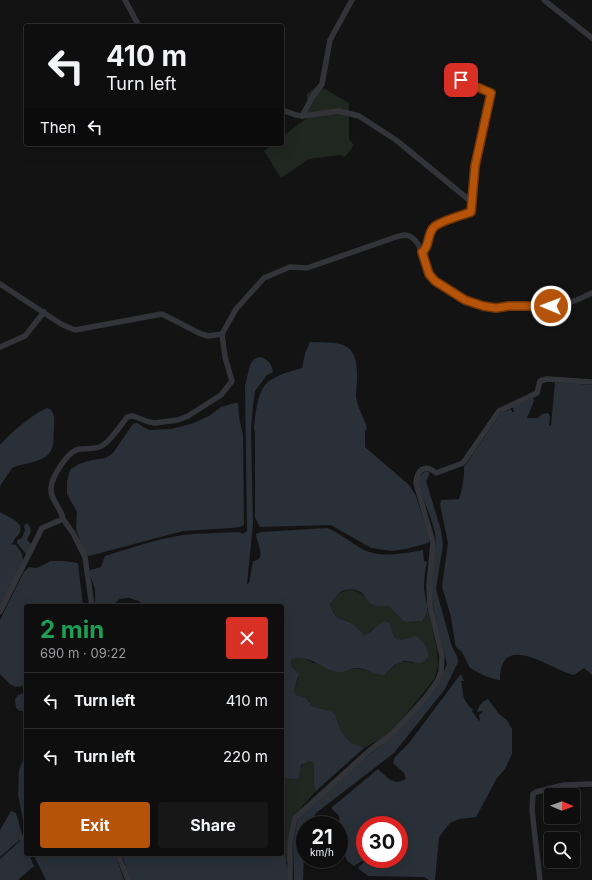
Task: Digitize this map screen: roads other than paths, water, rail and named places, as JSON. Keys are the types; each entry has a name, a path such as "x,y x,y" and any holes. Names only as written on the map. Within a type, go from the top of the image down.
{"street":[{"path":"125,0 138,24"},
{"path":"302,116 322,84 330,40 352,0"},
{"path":"544,0 592,38"},
{"path":"422,252 424,251 435,226 471,212 475,166 491,93 461,80"},
{"path":"284,111 302,116 339,110 359,116 396,140 472,203"},
{"path":"92,604 85,557 73,533 63,519 62,512 53,499 51,488 55,474 72,452 78,449 94,448 104,445 128,417 133,416 156,423 178,420 188,416 221,395 232,381 225,357 222,334 236,309 264,278 290,267 307,268 401,235 407,235 412,237 422,252 429,274 435,281 465,300 483,306 496,308 509,306 559,306 592,293"},
{"path":"0,284 61,324 75,330 162,314 201,334 208,336 222,334"},
{"path":"0,347 25,336 44,312"},
{"path":"290,880 290,842 295,818 369,751 393,733 426,697 438,680 441,672 442,656 430,606 429,585 434,543 416,483 416,478 421,470 426,468 431,468 436,473 463,463 499,411 537,393 540,381 547,379 592,382"},
{"path":"0,612 42,528 63,519"},
{"path":"540,880 532,810 533,794 564,785 592,784"},
{"path":"119,856 128,880"}]}
